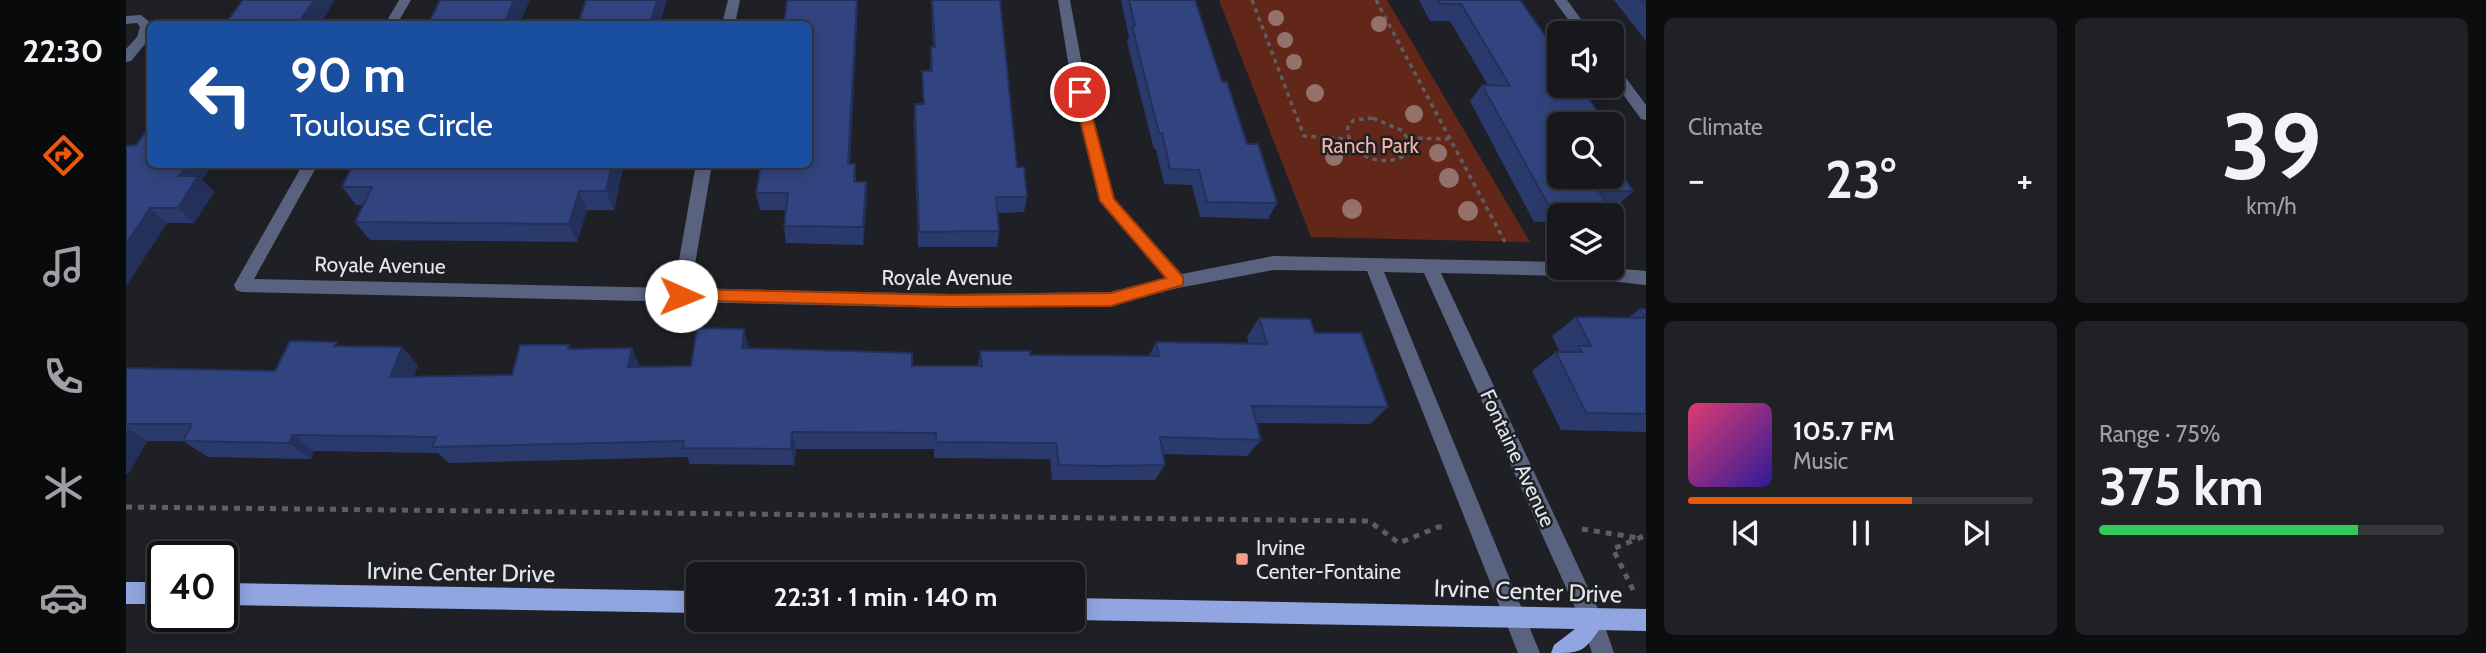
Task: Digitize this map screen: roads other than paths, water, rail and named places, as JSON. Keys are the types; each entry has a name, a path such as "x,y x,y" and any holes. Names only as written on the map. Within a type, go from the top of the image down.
{"main road":[{"path":"126,593 147,593"},
{"name":"Irvine Center Drive","path":"238,594 686,602"},
{"name":"Irvine Center Drive","path":"1085,609 1646,620"},
{"path":"1562,653 1580,641 1592,621"}],"street":[{"path":"393,21 405,0"},
{"path":"730,21 734,0"},
{"path":"1064,0 1080,92 1107,201 1178,281"},
{"path":"1560,0 1576,21"},
{"path":"126,20 141,19 147,27 143,38 126,58"},
{"path":"1624,85 1646,115"},
{"name":"Royale Avenue","path":"309,168 242,285 951,301 1111,299 1178,281 1273,263 1374,267 1518,267 1646,278"},
{"path":"681,296 704,168"},
{"name":"Fontaine Avenue","path":"1429,265 1592,621 1603,653"},
{"path":"1374,267 1529,653"}],"place":[{"name":"Irvine Center-Fontaine","path":"1242,559"}],"park label":[{"name":"Ranch Park","path":"1370,145"}]}
